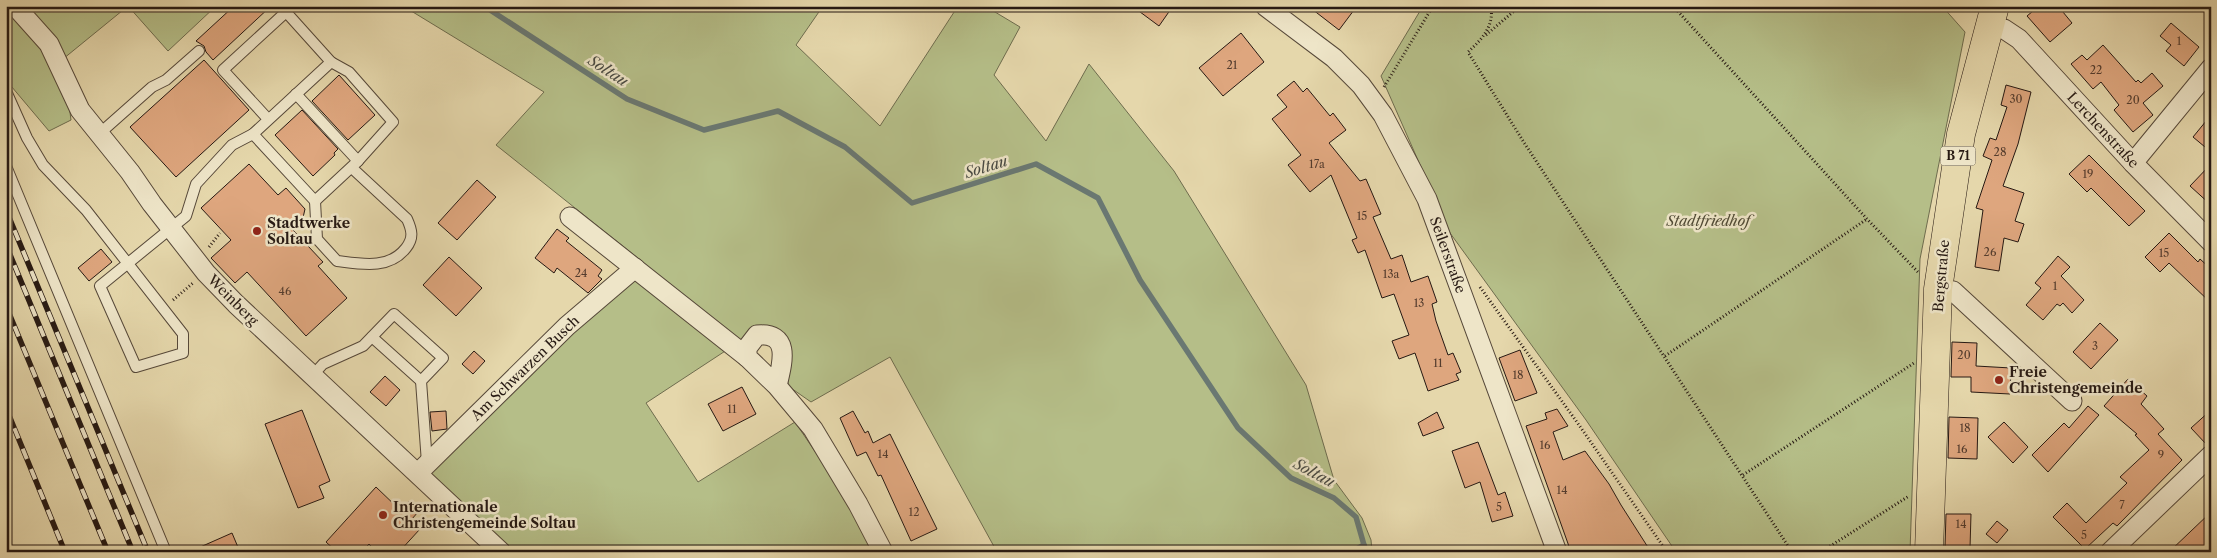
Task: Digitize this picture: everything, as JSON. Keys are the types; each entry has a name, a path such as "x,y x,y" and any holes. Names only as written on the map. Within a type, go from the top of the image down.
{"main road":[{"name":"Bergstraße","path":"1929,552 1938,289 1945,230 1962,134 1993,16"}],"street":[{"name":"Weinberg","path":"15,6 50,44 80,110 220,288 313,375 422,468 501,552"},
{"name":"Seilerstraße","path":"1271,8 1334,58 1374,101 1427,199 1557,552"},
{"name":"Lerchenstraße","path":"1993,16 2004,29 2019,39 2133,163 2211,242"},
{"path":"2133,163 2211,68"},
{"path":"570,217 747,357 777,386 813,430 858,504 883,552"},
{"name":"Am Schwarzen Busch","path":"422,468 567,326 635,268"},
{"path":"1938,289 1952,291 2072,401"},
{"path":"747,357 747,348 757,335 768,334 779,341 784,356 777,386"},
{"path":"2110,552 2211,455"}],"lane":[{"path":"268,119 223,70 286,12 331,62 349,72 393,122 355,164 316,201"},
{"path":"98,134 152,87 166,80 199,51"},
{"path":"6,90 27,138 43,165 86,210 128,264 183,334 183,353 136,367 100,286 128,264 186,216 196,184 232,145 253,134 331,62"},
{"path":"253,134 316,201 317,238 337,261 370,265 388,263 401,255 410,243 412,230 407,219 355,164 296,94"},
{"path":"6,166 166,552"},
{"path":"313,375 323,364 363,346 394,314 443,358 422,382 422,468"},
{"path":"372,337 422,382"}],"path":[{"path":"1374,101 1433,6"},
{"path":"1484,38 1491,25 1491,6"},
{"path":"1520,6 1468,52 1523,141 1792,552"},
{"path":"1673,6 1867,219 1922,277 1938,289"},
{"path":"1665,356 1867,219"},
{"path":"1474,279 1667,552"},
{"path":"183,291 196,281"},
{"path":"1743,475 1911,365"},
{"path":"1821,552 1909,496"}],"green space":[{"path":"6,6 128,6 63,59 71,120 49,131 6,80"},
{"path":"128,6 216,6 168,51"},
{"path":"403,6 823,6 796,45 880,126 958,6 985,6 1020,27 994,75 1046,141 1089,64 1174,171 1306,385 1334,480 1362,518 1371,540 1372,552 997,552 890,357 811,402 788,386 788,356 783,339 742,340 646,403 698,482 795,422 831,475 874,552 510,552 425,468 565,321 639,259 496,145 544,92"},
{"name":"Stadtfriedhof","path":"1423,6 1942,6 1965,32 1920,259 1910,552 1676,552 1586,420 1450,233 1381,76"}],"building":[{"path":"234,6 271,6 213,60 206,52 204,46 196,41"},
{"path":"1132,6 1173,6 1159,26"},
{"path":"1308,6 1357,6 1339,30"},
{"path":"2039,6 2058,6 2072,23 2050,42 2027,16"},
{"path":"2171,23 2199,47 2184,66 2166,51 2171,45 2160,36"},
{"path":"1241,33 1264,62 1223,96 1199,68"},
{"path":"2103,45 2136,82 2138,80 2141,83 2152,73 2163,86 2143,103 2153,115 2133,132 2114,110 2119,105 2101,82 2093,89 2071,64 2082,55 2087,60"},
{"path":"204,60 249,110 176,177 130,127"},
{"path":"339,75 375,115 348,140 312,101"},
{"path":"1294,81 1303,92 1307,88 1330,116 1333,113 1346,130 1329,143 1360,181 1366,179 1381,214 1373,217 1391,259 1402,255 1411,282 1428,276 1437,302 1432,304 1436,321 1448,355 1453,353 1461,372 1456,374 1459,380 1428,391 1415,353 1399,359 1392,341 1409,335 1394,294 1382,298 1365,250 1358,253 1352,240 1357,238 1331,175 1310,192 1288,165 1301,155 1272,119 1287,107 1277,95"},
{"path":"2006,85 2031,92 2018,144 2003,186 2024,193 2015,221 2024,224 2018,242 2004,238 1999,271 1975,267 1983,210 1976,208 1992,160 1983,156 1990,138 1996,140 2007,107 2001,105"},
{"path":"302,110 338,149 334,153 335,155 313,176 275,135"},
{"path":"2211,115 2211,152 2193,137"},
{"path":"2089,155 2145,211 2129,226 2091,188 2087,192 2069,174"},
{"path":"249,164 278,195 286,188 305,209 302,222 293,230 323,262 318,266 347,298 306,336 247,272 235,283 211,258 231,240 201,208"},
{"path":"2211,164 2211,205 2190,186"},
{"path":"477,180 496,197 457,240 438,223"},
{"path":"557,229 569,238 566,241 602,270 598,276 602,279 588,293 557,268 554,273 535,258"},
{"path":"2169,233 2198,262 2200,259 2211,269 2211,303 2169,263 2160,272 2145,257"},
{"path":"101,249 112,262 89,281 78,268"},
{"path":"2058,256 2070,267 2061,276 2084,300 2072,313 2063,303 2060,306 2057,304 2043,320 2026,305 2041,288 2035,283"},
{"path":"449,257 482,288 456,316 423,285"},
{"path":"2100,323 2118,340 2091,369 2073,352"},
{"path":"1952,342 1977,343 1976,366 2011,368 2010,394 1971,392 1971,377 1951,377"},
{"path":"1520,350 1537,393 1515,401 1499,358"},
{"path":"474,351 485,361 473,374 462,364"},
{"path":"385,376 400,390 386,406 370,392"},
{"path":"2128,379 2147,396 2141,404 2164,429 2158,434 2182,460 2117,526 2113,523 2085,549 2053,517 2067,503 2086,523 2127,483 2120,477 2149,450 2135,435 2137,434 2104,406"},
{"path":"742,387 756,414 723,431 708,404"},
{"path":"2088,406 2099,415 2048,472 2032,455 2064,423 2069,428"},
{"path":"1557,409 1568,426 1553,432 1563,460 1585,451 1609,484 1651,552 1571,552 1526,426 1547,419 1545,413"},
{"path":"302,410 330,481 319,486 324,498 298,508 265,424"},
{"path":"2211,410 2211,444 2207,445 2191,428"},
{"path":"446,411 447,429 432,431 430,412"},
{"path":"853,411 865,433 868,431 873,443 890,434 937,529 911,541 881,475 878,476 866,452 857,456 840,418"},
{"path":"1437,412 1444,428 1423,436 1418,423"},
{"path":"1949,417 1978,418 1977,459 1948,458"},
{"path":"2004,422 2028,447 2013,463 1988,437"},
{"path":"1478,442 1498,495 1505,492 1513,516 1492,522 1480,482 1465,488 1452,451"},
{"name":"Internationale Christengemeinde Soltau","path":"376,487 400,510 409,501 419,511 411,520 420,529 399,552 377,552 369,544 361,552 337,552 326,542"},
{"path":"2211,512 2211,552 2169,552"},
{"path":"1946,514 1971,514 1970,548 1945,547"},
{"path":"1997,521 2008,530 1997,543 1986,534"},
{"path":"232,533 240,552 189,552"}],"waterway":[{"name":"Soltau","path":"484,6 627,99 704,130 778,111 845,147 912,203 1036,164 1098,198 1140,280 1238,428 1291,478 1334,498 1356,517 1366,552"},
{"path":"1351,552 1364,545"}],"railway":[{"path":"6,210 148,552"},
{"path":"6,245 133,552"},
{"path":"6,306 108,552"},
{"path":"6,408 65,552"}],"place":[{"name":"Stadtwerke Soltau","path":"257,231"},
{"name":"Freie Christengemeinde","path":"1999,380"},
{"name":"Internationale Christengemeinde Soltau","path":"383,515"}]}
